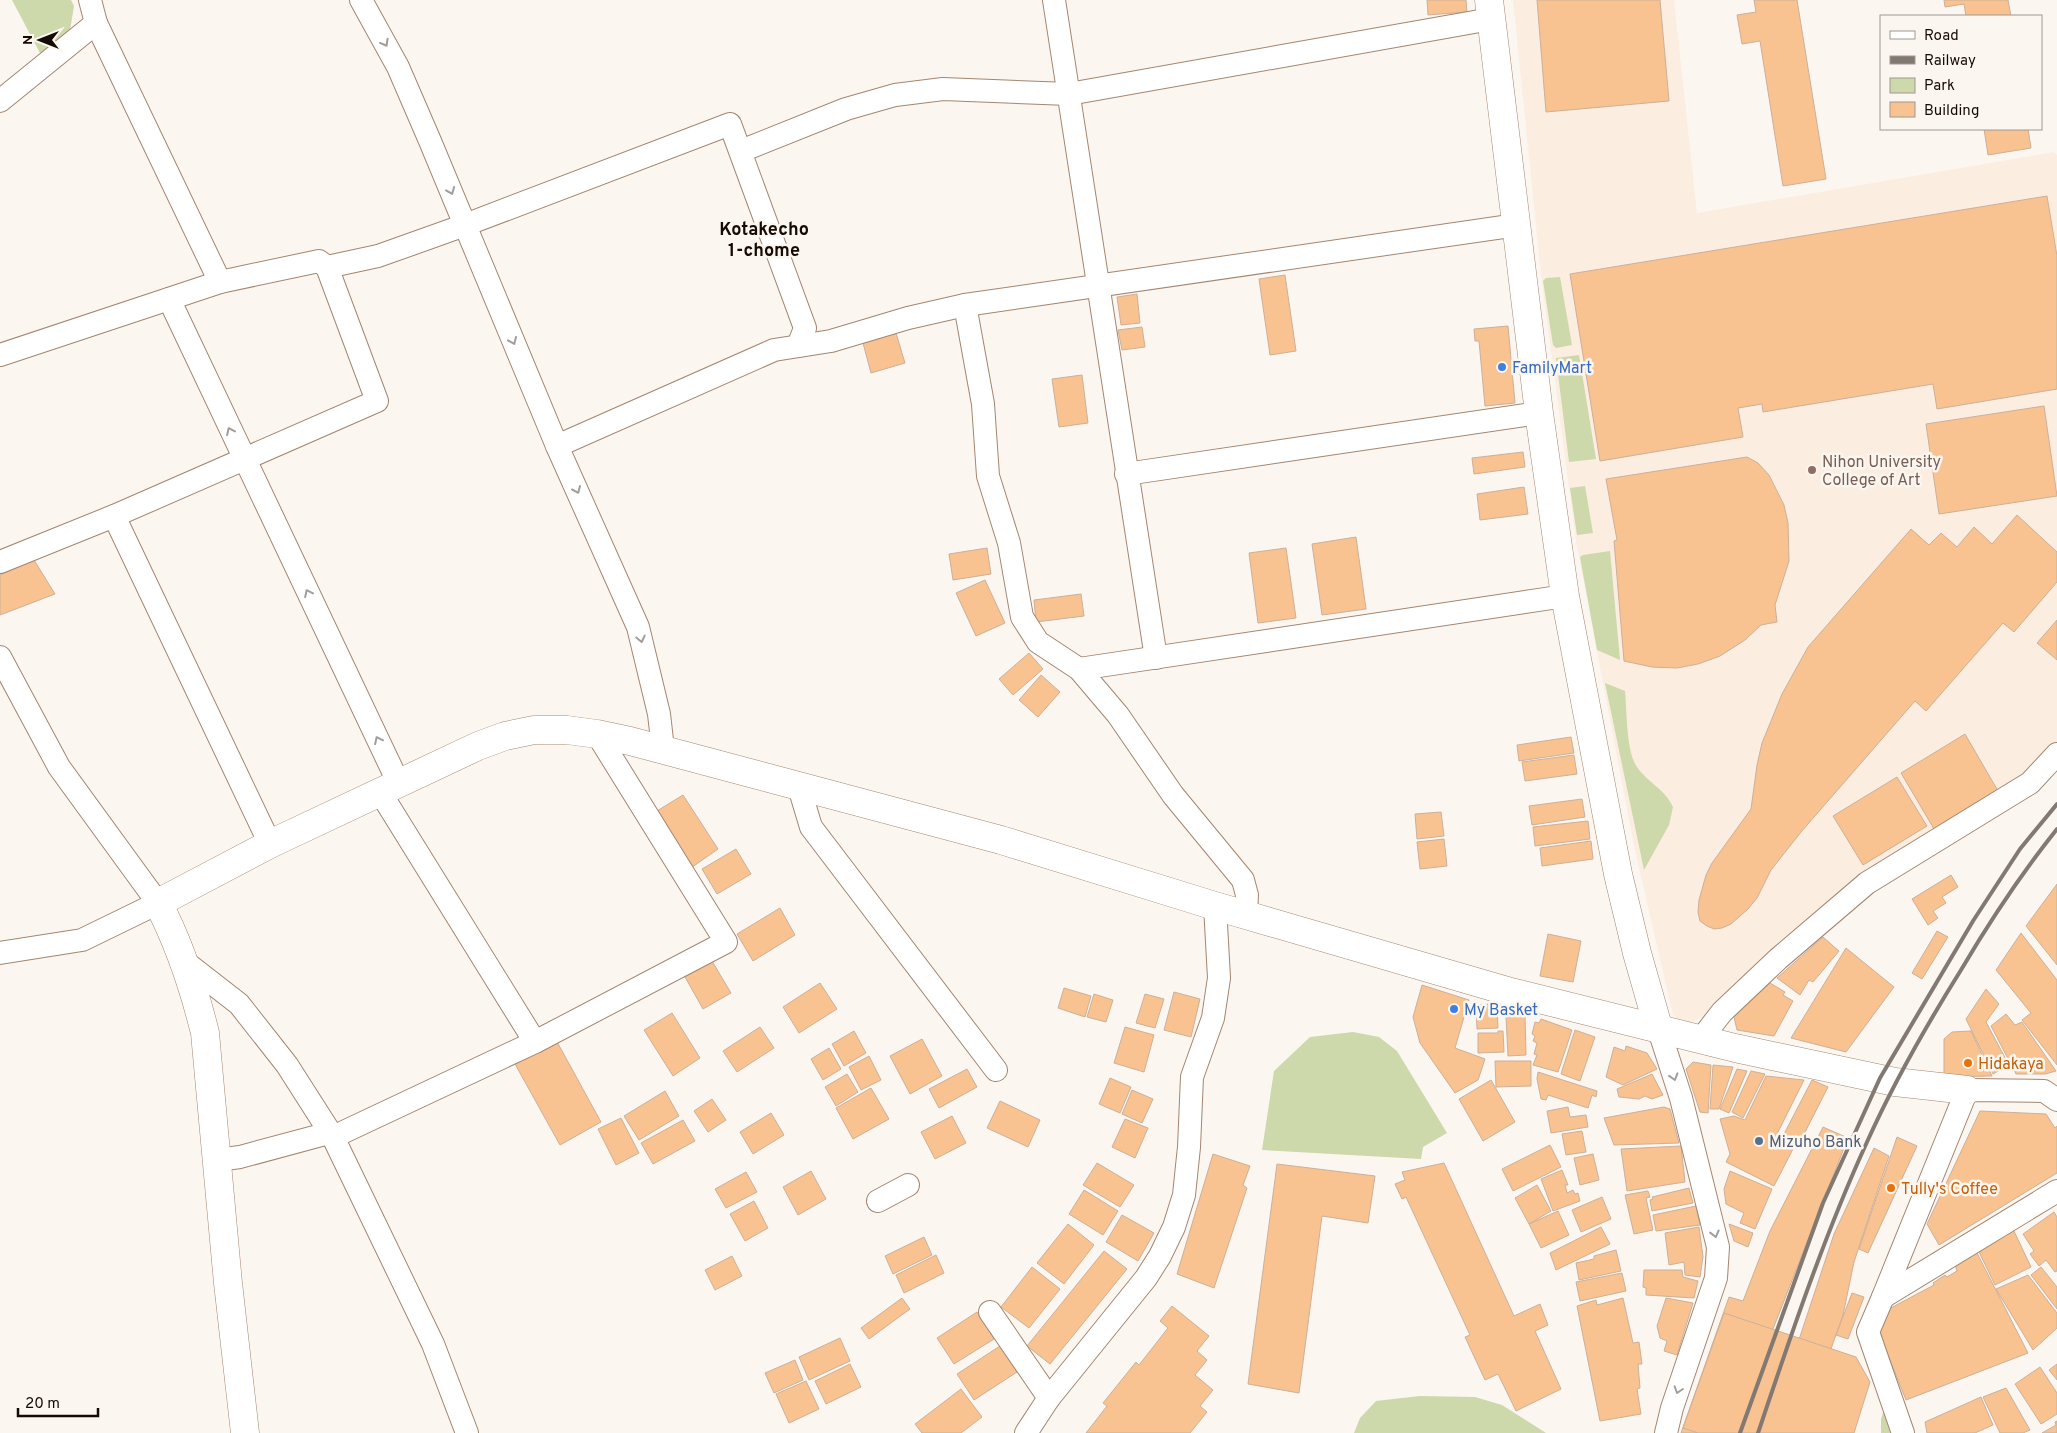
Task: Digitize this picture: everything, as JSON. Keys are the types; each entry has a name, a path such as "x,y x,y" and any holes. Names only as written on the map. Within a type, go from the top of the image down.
{"street":[{"path":"90,0 96,23 220,282"},
{"path":"361,0 398,66 557,446 638,627 659,714 663,750"},
{"path":"1054,0 1156,658"},
{"path":"742,151 846,109 895,95 944,89 1069,94 1490,10 1539,413 1565,596 1618,874 1637,953 1680,1098 1718,1248 1716,1278 1672,1408 1666,1433"},
{"path":"0,101 96,23"},
{"path":"327,267 378,256 466,226 730,124 742,151 805,328 798,346"},
{"path":"557,446 774,350 831,341 908,318 965,304 1517,225"},
{"path":"0,355 220,282 319,261 327,267 377,401 114,516 0,562"},
{"path":"169,299 244,460 389,788 535,1042"},
{"path":"965,304 983,404 988,476 1009,543 1022,617 1038,642 1079,669 1118,715 1173,795 1243,880 1247,895 1246,914"},
{"path":"1126,474 1539,413"},
{"path":"114,516 270,844"},
{"path":"1079,669 1565,596"},
{"path":"0,657 59,767 158,903 185,962 196,994 205,1033 216,1160 245,1433"},
{"path":"0,953 82,940 158,903 270,844 478,746 505,736 534,730 567,730 598,734 663,750 1002,840 1214,906 1498,989 1659,1030 1895,1082 1967,1090 2053,1091"},
{"path":"216,1160 240,1157 331,1135 535,1042 726,942 598,734"},
{"path":"1701,1039 1722,1012 1778,959 1867,883 2030,783 2057,754"},
{"path":"800,787 810,827 996,1070"},
{"path":"1026,1433 1049,1398 1146,1278 1160,1256 1174,1227 1184,1195 1189,1148 1192,1077 1213,1018 1218,978 1214,906"},
{"path":"185,962 239,1004 287,1065 331,1135 433,1344 466,1433"},
{"path":"1903,1433 1868,1332 1967,1090"},
{"path":"878,1201 908,1185"},
{"path":"1883,1297 2057,1191"},
{"path":"990,1312 1049,1398"}],"shaded area":[{"name":"Nihon University College of Art","path":"1513,0 1674,0 1697,213 2054,152 2057,155 2057,743 2015,787 1704,1016 1692,1022 1680,1021 1673,1015 1634,846 1576,541 1541,275"}],"green space":[{"path":"12,0 71,0 74,6 70,30 41,55"},
{"path":"1560,277 1572,345 1556,348 1553,345 1543,281 1546,278"},
{"path":"1579,355 1596,459 1569,462 1556,358"},
{"path":"1585,486 1593,533 1577,535 1570,488"},
{"path":"1610,551 1620,660 1597,650 1580,557"},
{"path":"1605,683 1625,691 1629,742 1633,760 1641,773 1665,795 1673,807 1669,825 1644,870"},
{"path":"1353,1032 1379,1037 1397,1051 1447,1133 1423,1147 1421,1159 1262,1150 1274,1071 1310,1037"},
{"path":"1420,1396 1475,1397 1502,1405 1546,1433 1354,1433 1360,1418 1376,1401"},
{"path":"1885,1407 1892,1433 1881,1433 1881,1419"}],"building":[{"path":"1427,0 1466,0 1467,12 1428,15"},
{"path":"1537,0 1660,0 1669,101 1546,112"},
{"path":"1754,0 1797,0 1826,179 1783,186 1760,41 1742,44 1737,15 1756,12"},
{"path":"1944,0 2008,0 2011,15 1966,15 1964,4 1945,7"},
{"path":"1984,130 2028,130 2031,148 1988,155"},
{"path":"2047,196 2057,256 2057,389 1937,409 1933,384 1763,412 1762,404 1738,408 1743,437 1600,461 1570,274"},
{"path":"1285,275 1296,351 1270,355 1259,279"},
{"path":"1137,294 1140,323 1121,325 1117,297"},
{"path":"1508,326 1515,403 1485,406 1479,341 1475,341 1474,329"},
{"path":"1142,327 1145,347 1122,350 1118,330"},
{"path":"896,333 905,363 871,373 863,343"},
{"path":"1082,375 1088,423 1059,427 1052,379"},
{"path":"2044,406 2057,496 1939,514 1926,424"},
{"path":"1523,452 1525,467 1474,474 1472,458"},
{"path":"1747,457 1758,463 1769,475 1784,505 1788,523 1789,561 1775,605 1777,622 1761,625 1745,640 1720,656 1698,664 1677,668 1652,667 1624,661 1614,541 1617,540 1606,479"},
{"path":"1524,487 1528,514 1480,520 1477,494"},
{"path":"2017,515 2057,552 2057,582 2014,632 2003,623 1926,711 1915,701 1801,832 1771,870 1757,898 1748,909 1731,924 1722,928 1714,929 1700,921 1698,912 1699,900 1706,875 1712,863 1751,809 1762,743 1782,694 1808,647 1911,529 1929,545 1941,533 1957,547 1974,527 1992,544"},
{"path":"1356,537 1366,609 1322,615 1312,544"},
{"path":"987,548 991,574 953,580 949,554"},
{"path":"1286,548 1296,618 1258,623 1249,553"},
{"path":"34,560 55,594 0,615 0,575"},
{"path":"985,580 1005,623 976,636 956,593"},
{"path":"1081,594 1084,616 1036,622 1034,600"},
{"path":"2057,620 2057,660 2037,643"},
{"path":"1029,653 1043,669 1013,695 999,679"},
{"path":"1041,675 1060,692 1038,717 1019,700"},
{"path":"1965,734 1998,791 1934,829 1901,773"},
{"path":"1571,737 1574,753 1519,761 1517,745"},
{"path":"1574,755 1577,774 1525,781 1522,762"},
{"path":"1897,777 1927,826 1863,865 1833,816"},
{"path":"683,795 718,849 688,870 652,814"},
{"path":"1582,799 1585,817 1532,825 1529,806"},
{"path":"1441,812 1444,836 1417,839 1415,814"},
{"path":"1588,821 1590,839 1535,846 1533,827"},
{"path":"1444,839 1447,866 1420,869 1417,842"},
{"path":"1591,841 1593,859 1542,866 1540,848"},
{"path":"736,849 751,874 717,894 702,869"},
{"path":"1951,875 1958,887 1942,897 1946,903 1933,911 1938,918 1928,925 1912,899"},
{"path":"2057,884 2057,965 2026,926"},
{"path":"780,908 795,935 753,961 737,934"},
{"path":"1937,931 1948,937 1922,979 1912,973"},
{"path":"2021,933 2057,980 2057,1065 2022,1020 2031,1013 1996,970"},
{"path":"1548,934 1581,941 1573,982 1540,976"},
{"path":"1823,937 1839,951 1813,982 1809,980 1800,995 1777,978"},
{"path":"1846,948 1894,987 1846,1052 1791,1038"},
{"path":"712,961 731,993 703,1009 685,977"},
{"path":"820,983 837,1009 799,1033 783,1007"},
{"path":"1770,983 1785,992 1783,995 1793,1001 1774,1036 1737,1030 1734,1017"},
{"path":"1422,985 1469,1000 1455,1048 1485,1059 1478,1080 1455,1093 1420,1043 1413,1017"},
{"path":"1064,988 1091,996 1085,1017 1058,1008"},
{"path":"1986,989 1999,1004 1986,1022 2009,1065 1993,1074 1966,1019"},
{"path":"1174,992 1200,999 1191,1037 1164,1030"},
{"path":"1094,994 1113,1000 1106,1022 1087,1017"},
{"path":"1145,994 1164,999 1155,1028 1136,1023"},
{"path":"1491,1004 1491,1006 1497,1006 1498,1028 1477,1029 1476,1005"},
{"path":"672,1013 700,1058 673,1076 644,1030"},
{"path":"2006,1014 2015,1025 2022,1022 2056,1071 2045,1074 2016,1074 1991,1026"},
{"path":"1525,1016 1526,1055 1508,1056 1506,1017"},
{"path":"1541,1019 1572,1030 1558,1072 1533,1065 1537,1055 1534,1054 1537,1043 1533,1041 1535,1036 1532,1034 1535,1022 1539,1023"},
{"path":"760,1027 774,1048 737,1072 723,1051"},
{"path":"1125,1027 1154,1035 1144,1072 1114,1063"},
{"path":"1575,1030 1595,1037 1580,1081 1561,1074"},
{"path":"854,1031 866,1053 844,1066 832,1044"},
{"path":"1498,1031 1503,1031 1504,1052 1478,1053 1478,1033 1498,1033"},
{"path":"1971,1031 1992,1076 1944,1077 1944,1039 1952,1032"},
{"path":"922,1039 942,1076 910,1094 890,1056"},
{"path":"556,1040 601,1122 560,1145 515,1064"},
{"path":"1626,1046 1647,1053 1657,1069 1623,1085 1606,1077 1614,1047 1625,1051"},
{"path":"829,1048 841,1069 823,1080 811,1059"},
{"path":"869,1056 881,1080 861,1090 849,1067"},
{"path":"1495,1061 1531,1061 1531,1086 1496,1087"},
{"path":"1693,1062 1711,1065 1708,1113 1700,1112 1686,1069"},
{"path":"1713,1065 1733,1067 1719,1109 1710,1109"},
{"path":"967,1069 977,1087 939,1108 929,1089"},
{"path":"1737,1069 1747,1071 1729,1113 1720,1109"},
{"path":"1751,1071 1765,1074 1743,1118 1732,1112"},
{"path":"1538,1072 1597,1091 1596,1097 1592,1095 1588,1108 1548,1095 1546,1100 1541,1099 1537,1079"},
{"path":"847,1074 858,1092 836,1106 825,1087"},
{"path":"1652,1074 1663,1095 1652,1099 1645,1096 1639,1099 1619,1097 1617,1089"},
{"path":"1766,1076 1804,1080 1775,1138 1794,1147 1774,1186 1726,1162 1730,1154 1720,1119 1734,1116 1745,1120"},
{"path":"1110,1078 1131,1087 1120,1113 1099,1104"},
{"path":"1491,1080 1515,1122 1483,1141 1459,1099"},
{"path":"1812,1080 1828,1087 1800,1142 1784,1134"},
{"path":"871,1088 889,1119 853,1139 836,1108"},
{"path":"1132,1090 1153,1099 1142,1123 1122,1114"},
{"path":"665,1091 679,1116 639,1140 624,1116"},
{"path":"712,1099 726,1120 708,1132 694,1111"},
{"path":"1000,1101 1040,1120 1028,1147 987,1128"},
{"path":"1568,1107 1570,1117 1586,1115 1588,1127 1551,1133 1547,1111"},
{"path":"1664,1107 1670,1109 1679,1143 1614,1145 1604,1118"},
{"path":"1980,1111 2046,1114 2055,1128 2057,1126 2057,1173 1939,1245 1927,1224"},
{"path":"771,1113 784,1135 753,1154 740,1132"},
{"path":"952,1116 966,1143 935,1159 921,1132"},
{"path":"621,1118 639,1153 616,1165 598,1129"},
{"path":"1125,1119 1148,1128 1135,1158 1112,1147"},
{"path":"683,1120 695,1141 653,1164 641,1143"},
{"path":"1823,1127 1848,1138 1771,1334 1736,1433 1681,1433 1729,1297 1743,1301 1770,1231"},
{"path":"1582,1131 1586,1152 1566,1155 1562,1134"},
{"path":"1897,1137 1917,1146 1868,1253 1859,1249"},
{"path":"1550,1145 1561,1167 1513,1191 1502,1169"},
{"path":"1681,1146 1685,1182 1627,1191 1621,1149"},
{"path":"1874,1148 1889,1156 1854,1262 1843,1315 1801,1433 1768,1433 1834,1234"},
{"path":"1213,1154 1250,1166 1243,1185 1247,1188 1214,1288 1177,1274"},
{"path":"1593,1154 1599,1180 1580,1185 1574,1158"},
{"path":"1097,1163 1134,1185 1120,1207 1083,1185"},
{"path":"1444,1163 1514,1316 1540,1304 1548,1325 1535,1331 1561,1389 1516,1411 1498,1374 1485,1380 1465,1337 1470,1335 1406,1197 1402,1199 1395,1184 1405,1180 1402,1172"},
{"path":"1277,1164 1375,1176 1368,1223 1322,1216 1299,1393 1248,1384"},
{"path":"1562,1170 1568,1185 1565,1185 1567,1193 1573,1190 1575,1194 1578,1193 1580,1201 1553,1211 1541,1179"},
{"path":"811,1171 826,1199 798,1215 783,1187"},
{"path":"1730,1171 1772,1189 1755,1229 1740,1223 1744,1213 1726,1204 1724,1189"},
{"path":"746,1172 757,1192 726,1208 715,1189"},
{"path":"1537,1185 1551,1211 1529,1224 1515,1198"},
{"path":"1689,1188 1693,1203 1652,1211 1650,1200 1653,1199 1652,1197"},
{"path":"1084,1190 1118,1211 1103,1235 1069,1214"},
{"path":"1648,1191 1650,1197 1646,1198 1653,1230 1634,1234 1625,1195"},
{"path":"1602,1197 1611,1219 1581,1232 1572,1210"},
{"path":"754,1201 768,1228 745,1241 730,1214"},
{"path":"1696,1206 1700,1225 1656,1231 1653,1215"},
{"path":"1558,1211 1569,1235 1541,1248 1529,1224"},
{"path":"2054,1212 2057,1217 2057,1271 2055,1272 2046,1260 2039,1266 2030,1254 2034,1251 2023,1234"},
{"path":"1122,1215 1154,1233 1138,1261 1106,1242"},
{"path":"1068,1224 1094,1245 1064,1284 1037,1263"},
{"path":"1729,1224 1753,1233 1748,1247 1734,1241"},
{"path":"1601,1227 1610,1244 1556,1270 1550,1253"},
{"path":"1699,1227 1703,1257 1700,1277 1685,1275 1684,1262 1669,1265 1665,1233"},
{"path":"2013,1229 2031,1267 1995,1285 1979,1252 1982,1251 1979,1245"},
{"path":"924,1237 932,1255 893,1274 885,1256"},
{"path":"1616,1250 1621,1271 1579,1280 1576,1263 1594,1259 1594,1256"},
{"path":"1104,1251 1127,1269 1050,1364 1027,1346"},
{"path":"1976,1251 2028,1353 1906,1400 1878,1330 1887,1310 1934,1285 1933,1283 1945,1275 1947,1277 1957,1271 1955,1264"},
{"path":"936,1255 944,1273 904,1293 896,1275"},
{"path":"732,1256 742,1276 715,1290 705,1270"},
{"path":"1032,1267 1060,1289 1029,1328 1001,1307"},
{"path":"2041,1267 2057,1287 2057,1309 2031,1275"},
{"path":"1644,1270 1682,1270 1683,1277 1698,1281 1694,1298 1646,1295 1646,1288 1643,1287"},
{"path":"1622,1273 1626,1291 1580,1301 1576,1282"},
{"path":"2028,1275 2057,1313 2057,1328 2033,1350 1996,1289"},
{"path":"1852,1293 1864,1297 1848,1339 1836,1335"},
{"path":"902,1298 910,1309 869,1339 861,1328"},
{"path":"1623,1298 1633,1343 1639,1342 1642,1364 1638,1364 1640,1388 1637,1389 1641,1414 1600,1421 1577,1306 1596,1300 1597,1305"},
{"path":"1666,1298 1693,1303 1677,1355 1664,1351 1667,1341 1660,1338 1657,1326"},
{"path":"1172,1306 1209,1336 1197,1351 1207,1360 1195,1375 1213,1390 1200,1406 1207,1412 1190,1433 1086,1433 1107,1406 1103,1403 1136,1362 1139,1365 1168,1328 1160,1321"},
{"path":"977,1312 994,1339 954,1364 937,1338"},
{"path":"1724,1313 1856,1357 1870,1382 1854,1433 1698,1433 1683,1428"},
{"path":"840,1338 850,1361 809,1380 799,1357"},
{"path":"1000,1346 1017,1372 974,1400 957,1374"},
{"path":"795,1360 803,1380 774,1393 765,1373"},
{"path":"850,1364 861,1387 826,1404 815,1381"},
{"path":"2057,1364 2057,1380 2049,1370"},
{"path":"2040,1367 2057,1393 2057,1414 2041,1424 2015,1384"},
{"path":"806,1381 819,1409 789,1423 776,1394"},
{"path":"2006,1388 2030,1430 2023,1433 2000,1433 1983,1397"},
{"path":"961,1389 982,1417 961,1433 922,1433 915,1424"},
{"path":"1981,1397 1993,1425 1975,1433 1927,1433 1925,1422"},
{"path":"2057,1421 2057,1433 2042,1433 2056,1425 2055,1422"}],"railway":[{"path":"1740,1433 1823,1203 1880,1078 1973,921 2020,849 2057,804"},
{"path":"1758,1433 1836,1213 1888,1098 1923,1033 1983,934 2018,880 2057,829"}],"place":[{"name":"FamilyMart","path":"1502,367"},
{"name":"Nihon University College of Art","path":"1812,470"},
{"name":"My Basket","path":"1454,1009"},
{"name":"Hidakaya","path":"1968,1063"},
{"name":"Mizuho Bank","path":"1759,1141"},
{"name":"Tully's Coffee","path":"1891,1188"}],"district":[{"name":"Kotakecho 1-chome","path":"764,239"}]}
